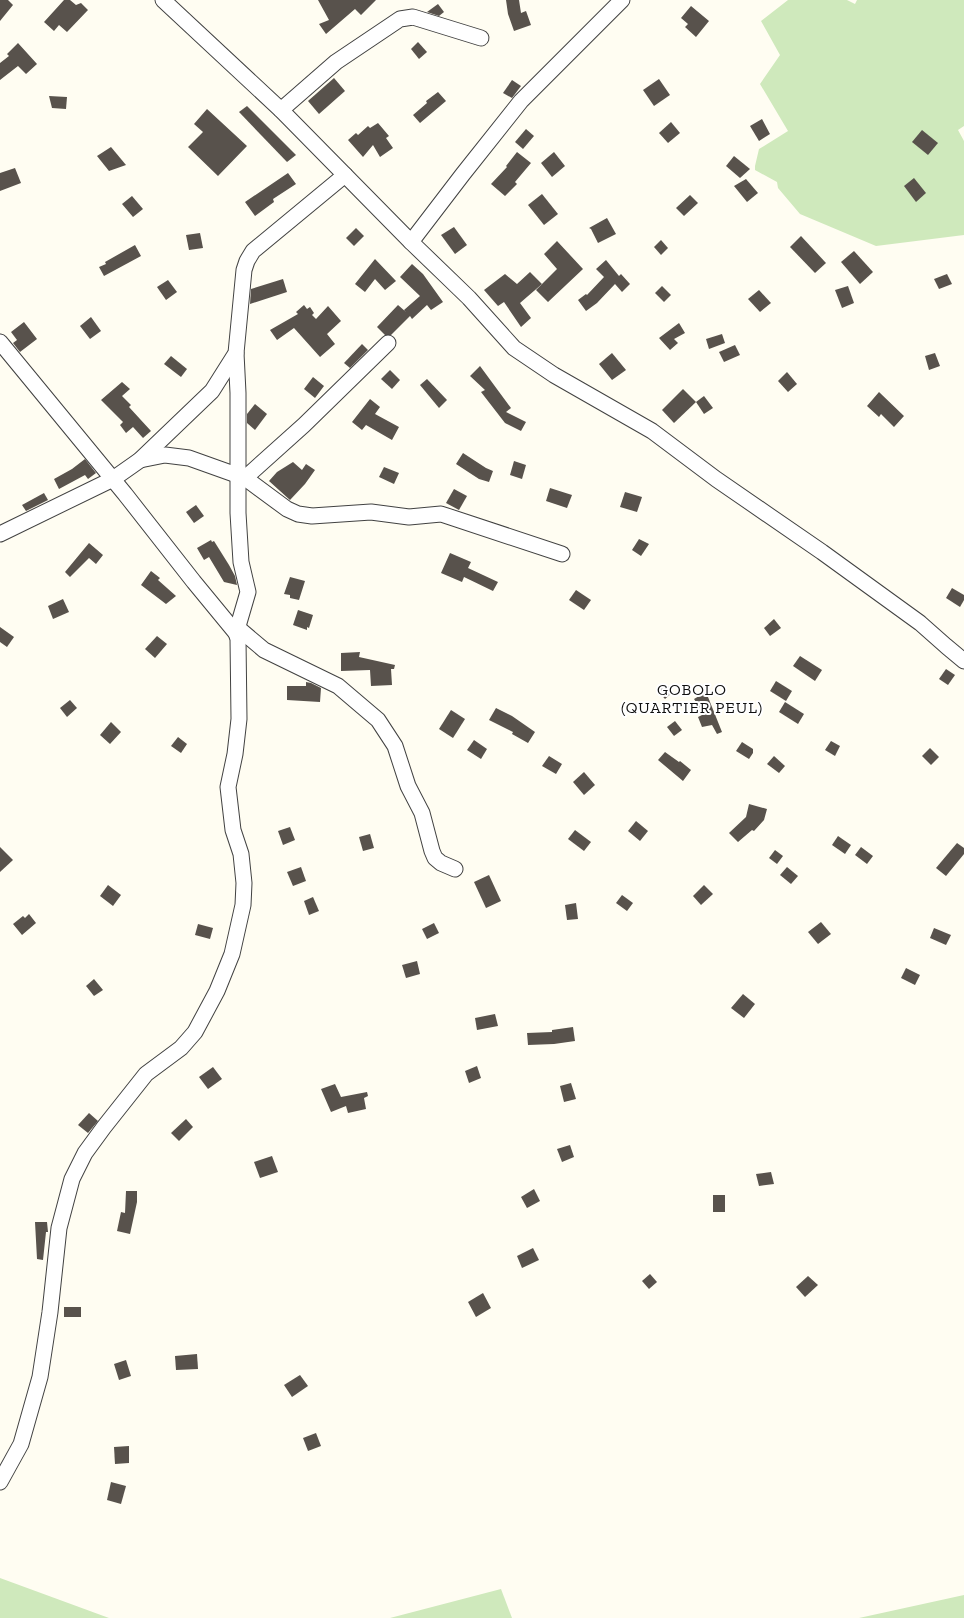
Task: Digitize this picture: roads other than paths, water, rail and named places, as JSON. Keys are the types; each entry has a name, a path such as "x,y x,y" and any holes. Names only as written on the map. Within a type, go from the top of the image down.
{"street":[{"path":"165,2 183,0"},
{"path":"411,242 521,101 620,0"},
{"path":"165,2 281,110 344,175 469,298 514,348 554,376 652,431 716,479 822,552 920,623 964,661"},
{"path":"281,110 336,62 400,19 413,17 482,38"},
{"path":"0,1482 21,1444 40,1377 50,1312 59,1228 72,1180 86,1153 104,1127 146,1074 180,1048 195,1032 217,990 232,954 243,905 244,883 242,854 233,830 229,795 230,777 239,719 237,630 248,592 241,562 237,497 241,476 236,353 244,270 247,260 253,251 344,175"},
{"path":"0,342 237,630 264,650 338,686 378,720 395,746 408,786 422,814 432,851 441,863 455,869"},
{"path":"241,476 304,425 388,343"},
{"path":"0,534 113,479 140,460 212,391 236,353"},
{"path":"140,460 165,455 189,458 241,476 287,509 298,514 312,516 371,512 409,517 441,514 562,554"}],"district":[{"name":"GOBOLO (QUARTIER PEUL)","path":"692,698"}]}
